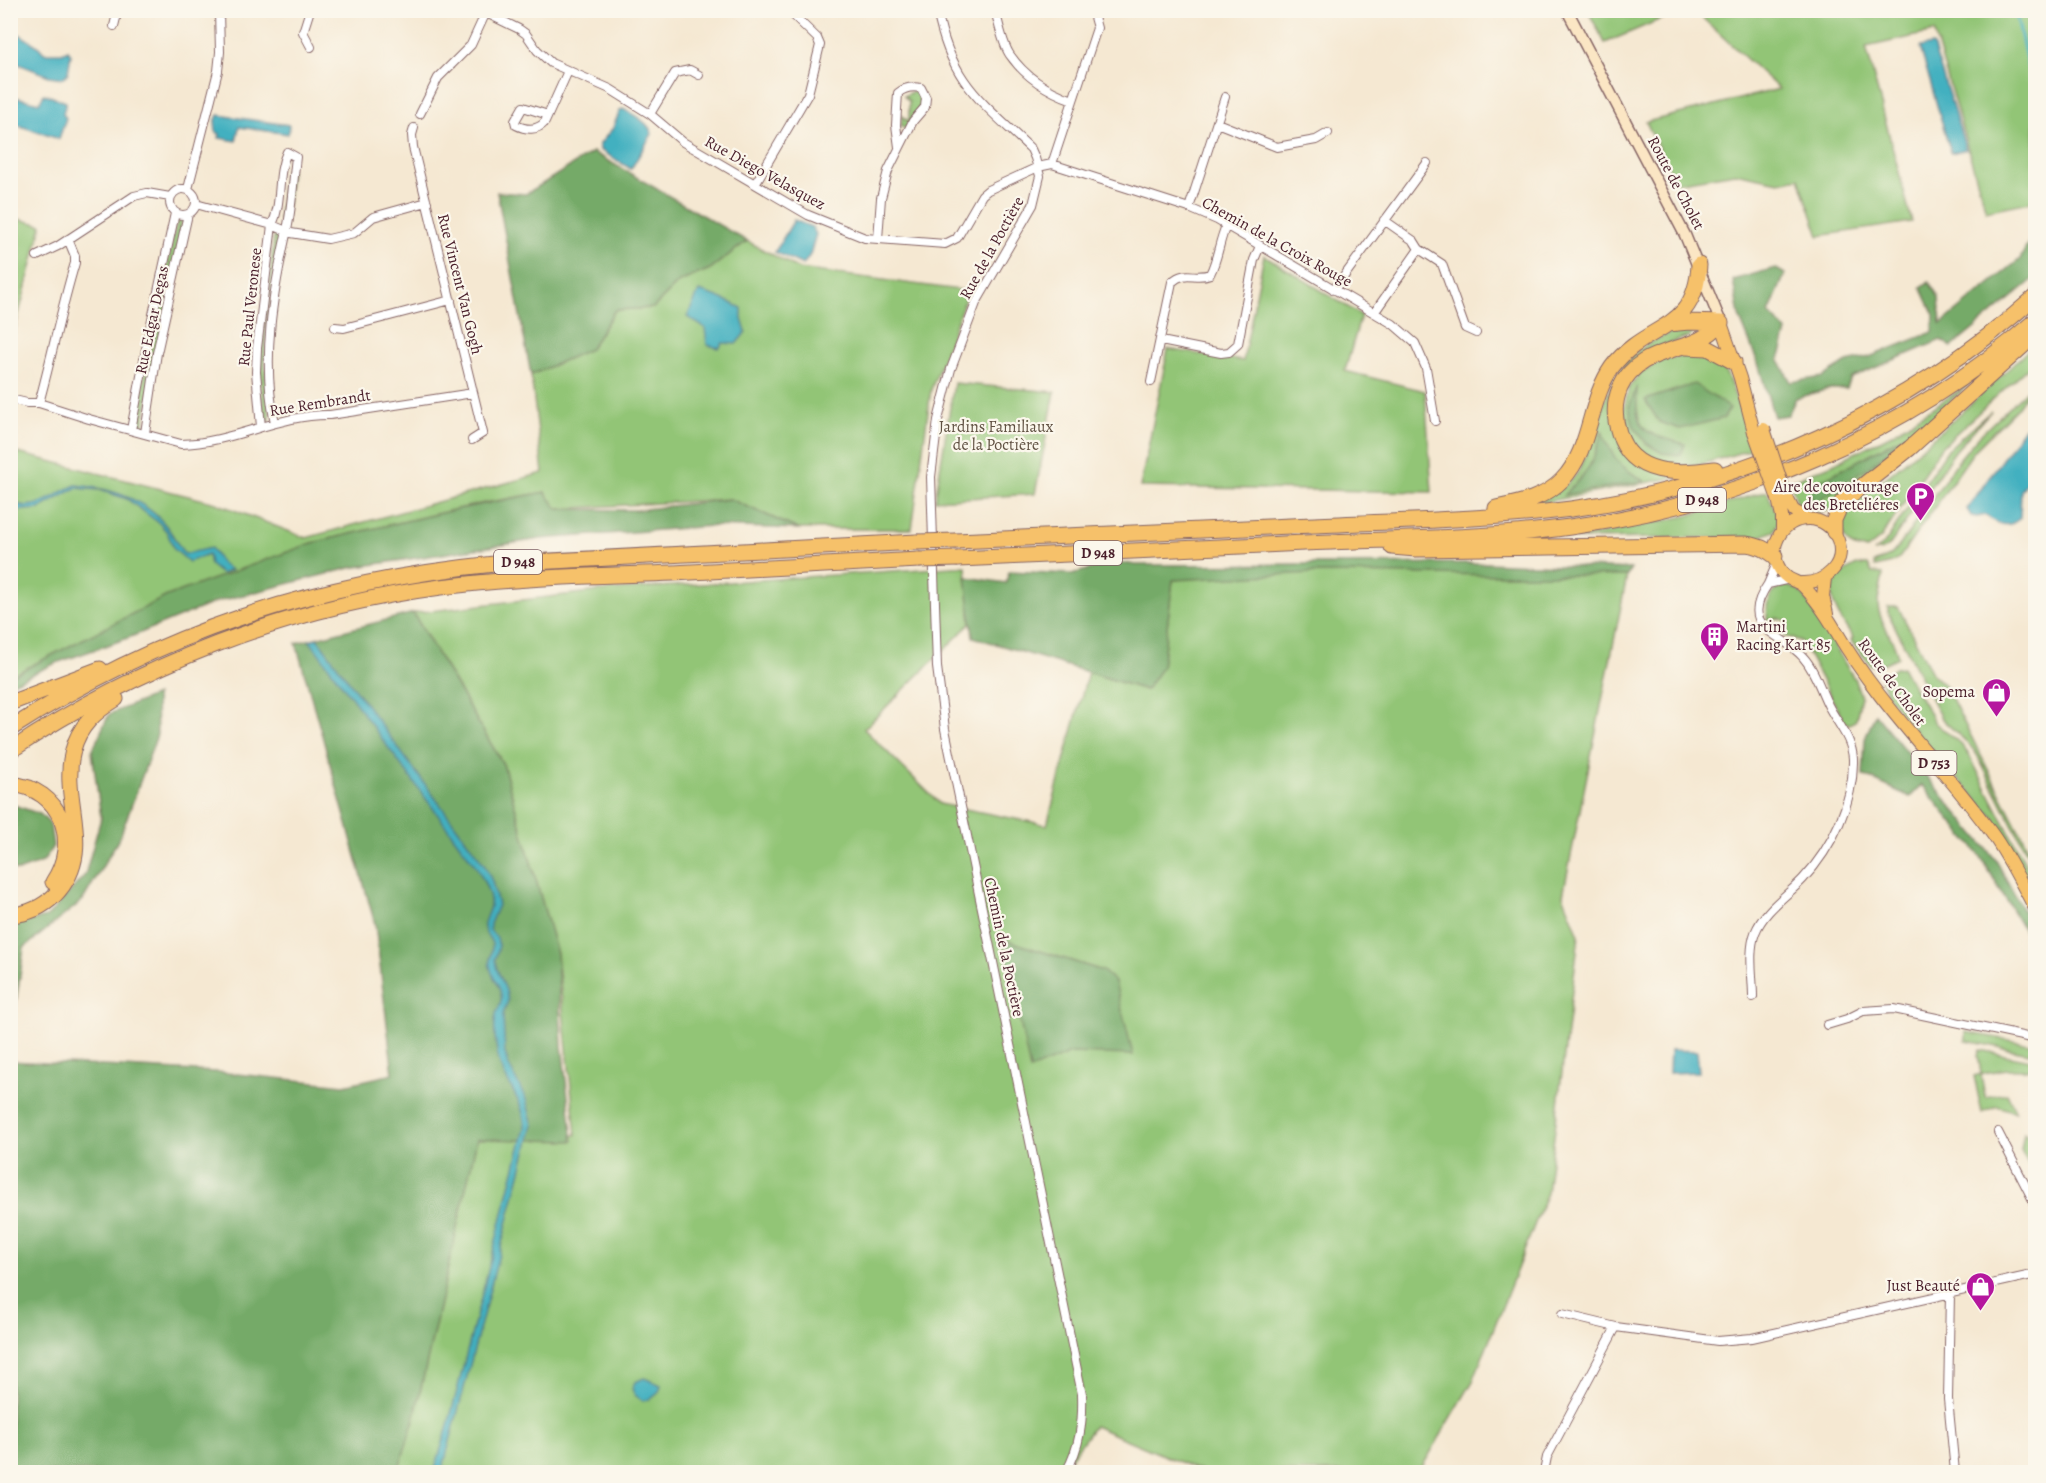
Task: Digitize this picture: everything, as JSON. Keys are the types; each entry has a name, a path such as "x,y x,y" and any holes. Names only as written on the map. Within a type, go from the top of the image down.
{"highway":[{"path":"1443,519 1519,503 1551,490 1563,479 1575,462 1602,386 1612,368 1638,342 1678,317 1691,303 1698,281 1699,265"},
{"name":"D 948","path":"10,729 67,694 132,661 234,619 362,583 435,570 550,560 1443,519 1534,513 1658,493 1752,464 1855,419 1915,386 1970,349 2036,296"},
{"name":"D 948","path":"10,751 94,700 183,658 251,632 374,598 449,586 551,577 1475,536 1569,527 1645,514 1718,495 1826,453 1895,418 1960,378 2036,320"},
{"path":"1668,324 1721,323"},
{"path":"1721,323 1705,337 1641,362 1628,375 1620,389 1616,405 1616,423 1621,440 1630,455 1659,471 1687,473 1752,464"},
{"path":"1833,532 1834,520 1842,502 1910,448 2036,334"},
{"path":"1683,347 1708,348 1734,362"},
{"path":"1323,542 1416,549 1755,544 1776,560"},
{"path":"10,915 36,908 51,899 63,885 73,866 77,841 70,766 73,748 84,726 95,713 106,705 183,658"},
{"path":"10,703 87,673 132,661"},
{"path":"10,784 35,791 52,804 62,820 66,840 62,865 54,881 37,897 22,904 10,906"}],"main road":[{"name":"Route de Cholet","path":"1568,10 1675,214 1699,265 1782,497 1782,530"},
{"name":"Route de Cholet","path":"1782,497 1793,510 1806,518"},
{"path":"1806,518 1825,524 1833,532 1838,540 1839,557 1834,568 1825,578 1814,583 1795,581 1783,573 1776,560 1776,542 1782,530 1792,522 1806,518"},
{"name":"Route de Cholet","path":"1825,578 1823,596 1828,618"},
{"name":"Route de Cholet","path":"1795,581 1828,618 1875,691 1993,836 2036,910"}],"street":[{"path":"114,26 118,10"},
{"path":"188,189 218,72 219,10"},
{"path":"310,10 303,32 310,47"},
{"path":"755,184 807,94 820,45 817,38 788,10"},
{"path":"937,10 944,43 961,77 978,101 1031,149 1038,167"},
{"path":"995,10 1009,54 1037,84 1052,93 1073,100"},
{"path":"1052,164 1097,28 1092,10"},
{"path":"420,114 438,78 471,45 484,11"},
{"name":"Rue Diego Velasquez","path":"484,11 519,28 550,63 610,88 650,114 683,142 808,215 858,236 945,244 951,242 957,238 982,195 1038,167"},
{"path":"650,114 675,74 690,70 699,75"},
{"path":"548,115 568,71"},
{"path":"878,239 881,198 888,171 913,121 925,106 926,98 921,88 915,86 898,93 899,147"},
{"path":"1189,208 1225,97"},
{"path":"1217,123 1277,147 1316,140 1328,133"},
{"name":"Rue Vincent Van Gogh","path":"414,128 413,147 483,433 472,440"},
{"name":"Rue Paul Veronese","path":"261,427 256,348 281,165 287,152 296,157 287,230 270,326 269,366 275,423"},
{"path":"1334,290 1427,163"},
{"name":"Chemin de la Croix Rouge","path":"1038,167 1052,164 1189,208 1226,226 1393,324 1415,344 1426,368 1435,421"},
{"name":"Rue de la Poctière","path":"938,420 951,369 976,303 1033,205 1040,176 1038,167"},
{"path":"188,189 194,195 196,204 188,214 179,215 170,206 170,197 175,190 188,189"},
{"path":"37,256 68,240 134,196 147,193 170,197"},
{"path":"196,204 272,225 291,233 328,239 354,233 373,217 427,202"},
{"name":"Rue Edgar Degas","path":"138,432 149,333 175,213"},
{"name":"Rue Edgar Degas","path":"138,432 188,214"},
{"path":"1384,220 1414,241 1419,249 1442,264 1465,328 1476,333"},
{"path":"1151,382 1172,282 1185,274 1202,277 1210,274 1226,226"},
{"path":"39,403 59,328 60,313 75,263 75,256 68,240"},
{"path":"1161,341 1221,353 1229,352 1238,344 1254,260 1260,246"},
{"path":"1374,313 1419,249"},
{"path":"335,327 344,328 451,300"},
{"name":"Rue Rembrandt","path":"10,399 39,403 181,444 195,444 218,441 275,423 315,415 330,415 473,393"},
{"name":"Chemin de la Poctière","path":"938,420 931,477 934,613 939,698 1082,1394 1083,1422 1066,1473"},
{"path":"1753,997 1754,936 1764,917 1803,879 1833,837 1845,804 1853,757 1844,730 1802,657 1762,625 1758,616 1757,607 1761,594 1768,584 1776,560"},
{"path":"1768,584 1795,581"},
{"path":"1827,1025 1863,1011 1894,1008 2036,1039"},
{"path":"1998,1132 2036,1206"},
{"path":"1562,1314 1616,1327 1718,1341 1752,1338 2036,1274"},
{"path":"1950,1294 1948,1399 1955,1473"},
{"path":"1544,1473 1547,1457 1616,1327"}],"green space":[{"path":"1588,11 1680,11 1605,43"},
{"path":"1695,11 2035,11 2035,201 1986,211 1934,32 1866,47 1912,222 1819,236 1799,178 1779,182 1735,173 1676,183 1646,122 1779,89"},
{"path":"913,91 919,94 922,105 904,128 901,126 902,115 907,121 909,119 909,101 904,96"},
{"path":"593,152 747,241 710,269 679,282 653,308 615,310 590,349 531,375 497,192 526,194"},
{"path":"289,168 291,171 286,219 282,222 279,219 285,170"},
{"path":"11,217 42,225 11,344"},
{"path":"177,220 181,220 182,224 143,426 139,428 136,425 149,347"},
{"path":"2035,230 2035,278 1952,347 1941,340 1851,378 1847,389 1829,389 1796,398 1788,415 1774,417 1758,363 1739,316 1733,280 1775,268 1785,274 1769,313 1787,332 1779,360 1791,382 1823,377 1847,362 1869,357 1933,332 1934,315 1921,287 1929,282 1939,297 1941,324 2020,259"},
{"path":"278,234 281,236 266,329 265,365 270,419 267,421 264,418 259,366 274,237"},
{"path":"747,241 799,269 968,291 931,390 912,529 798,529 730,499 557,509 545,492 479,504 312,543 11,683 10,451 216,503 306,538 543,473 531,375 590,349 615,310 653,308 679,282 710,269"},
{"path":"1264,255 1361,315 1345,371 1425,391 1432,492 1140,487 1168,349 1243,361"},
{"path":"1684,328 1689,329 1692,334 1643,353 1628,366 1613,390 1621,447 1677,477 1534,504 1562,488 1576,475 1613,382 1632,356 1662,336"},
{"path":"2035,343 2035,361 1941,447 1881,538 1867,549 1852,546 1847,542 1842,531 1842,524 1847,510 1943,429"},
{"path":"1700,353 1714,357 1722,366 1753,449 1695,466 1659,463 1637,447 1627,431 1623,412 1629,387 1642,371 1663,360"},
{"name":"Jardins Familiaux de la Poctière","path":"954,383 1055,392 1035,494 935,500"},
{"path":"1694,384 1730,408 1724,418 1680,429 1659,422 1645,400"},
{"path":"1969,384 1893,455 1837,499 1830,510 1818,512 1798,505 1790,481 1833,464 1890,435"},
{"path":"2033,384 2017,408 1974,451 1900,557 1892,563 1875,567 1874,563 1890,556 1900,545 1960,458 1976,439"},
{"path":"1637,386 1640,422 1650,433 1685,444 1681,455 1662,453 1646,443 1633,425 1629,407"},
{"path":"1991,411 1955,451 1889,546 1874,552 1884,544 1948,449"},
{"path":"1602,431 1617,460 1628,471 1644,481 1564,495 1589,467"},
{"path":"1909,433 1873,464 1810,506 1813,485"},
{"path":"1767,491 1779,520 1774,531 1759,537 1575,539 1686,516"},
{"path":"545,492 558,509 636,510 730,499 798,529 712,526 541,539 350,568 216,602 128,638 56,663 11,684 11,676 167,596 312,543 458,509"},
{"path":"1117,562 1136,565 1486,563 1631,569 1627,576 1314,573 1173,580 1162,667 1146,690 973,637 966,577 1006,583 1009,571 1072,574"},
{"path":"1330,565 1627,576 1563,895 1579,935 1547,1193 1473,1381 1419,1472 1203,1472 1094,1426 1061,1472 397,1472 414,1419 477,1138 576,1135 557,954 503,764 413,613 599,591 966,566 971,623 864,729 940,804 1047,825 1088,672 1146,690 1162,666 1173,580"},
{"path":"1857,565 1868,565 1872,573 1883,574 1878,609 1898,657 1878,666 1871,665 1851,641 1853,638 1832,598 1836,580 1844,572"},
{"path":"1788,586 1796,589 1805,597 1855,680 1861,696 1856,720 1850,724 1845,723 1801,641 1784,636 1786,621 1777,618 1767,620 1770,598 1773,593"},
{"path":"1888,607 1898,607 1933,675 1946,687 2035,862 2035,869 1977,755 1965,740 1941,718 1888,613"},
{"path":"413,613 503,764 557,954 562,1045 573,1141 477,1139 414,1419 398,1472 11,1472 10,1061 217,1072 344,1085 393,1074 375,924 296,643"},
{"path":"1902,667 1935,723 1960,743 1969,755 2035,882 2035,897 1995,819 1922,740 1887,695 1881,679 1895,668"},
{"path":"156,695 157,735 120,837 83,900 24,948 11,1037 11,925 47,917 85,875 101,818 92,751 109,714"},
{"path":"1875,714 1996,860 2035,933 2035,949 1981,857 1922,785 1910,797 1863,775 1865,739"},
{"path":"11,804 40,814 50,824 53,846 43,862 18,871 11,869"},
{"path":"1003,939 1103,971 1115,982 1133,1055 1071,1053 1030,1070"},
{"path":"1966,1032 2035,1045 2035,1054 1966,1041"},
{"path":"1980,1050 2035,1061 2035,1068 1981,1074 1978,1055"},
{"path":"1981,1074 1985,1097 2007,1093 2016,1112 1997,1106 1982,1113 1974,1076"},
{"path":"2024,1133 2032,1141 2034,1147 2036,1164 2034,1175 2021,1150"}],"water":[{"path":"11,29 38,46 44,53 62,53 68,50 71,54 68,73 63,78 49,76 11,61"},
{"path":"1933,45 1966,149 1951,153 1920,47"},
{"path":"44,94 66,102 63,114 66,118 59,139 11,123 11,96 39,103"},
{"path":"623,109 644,122 652,134 631,169 600,150 599,145 613,128 620,110"},
{"path":"218,115 289,125 288,134 239,127 236,141 219,138 220,134 216,132 215,122"},
{"path":"794,220 812,227 816,234 810,255 803,265 775,252"},
{"path":"699,291 742,308 742,319 746,332 736,344 723,343 719,348 707,345 705,328 687,317"},
{"path":"2024,428 2035,430 2035,448 2027,482 2021,490 2020,518 2007,525 1994,521 1986,515 1971,516 1967,509"},
{"path":"76,485 114,492 138,502 158,517 185,554 211,548 223,565 231,570 221,574 210,565 208,554 189,562 174,549 167,532 159,523 127,499 100,490 76,488 39,509 11,511 11,502 28,506 36,504"},
{"path":"317,638 484,864 492,881 498,905 490,924 490,930 497,938 499,946 495,959 508,1001 503,1014 505,1053 526,1099 533,1125 442,1472 434,1472 525,1128 524,1118 499,1061 496,1047 495,1023 501,997 490,967 492,944 484,928 490,906 490,896 486,886 477,868 309,640"},
{"path":"1670,1050 1697,1051 1699,1072 1669,1073"},
{"path":"644,1378 661,1385 655,1396 643,1401 635,1395 632,1389 635,1382"}],"waterway":[{"path":"2015,10 2036,102"}],"place":[{"name":"Aire de covoiturage des Breteliéres","path":"1920,522"},
{"name":"Martini Racing Kart 85","path":"1715,662"},
{"name":"Sopema","path":"1996,718"},
{"name":"Just Beauté","path":"1981,1312"}]}
